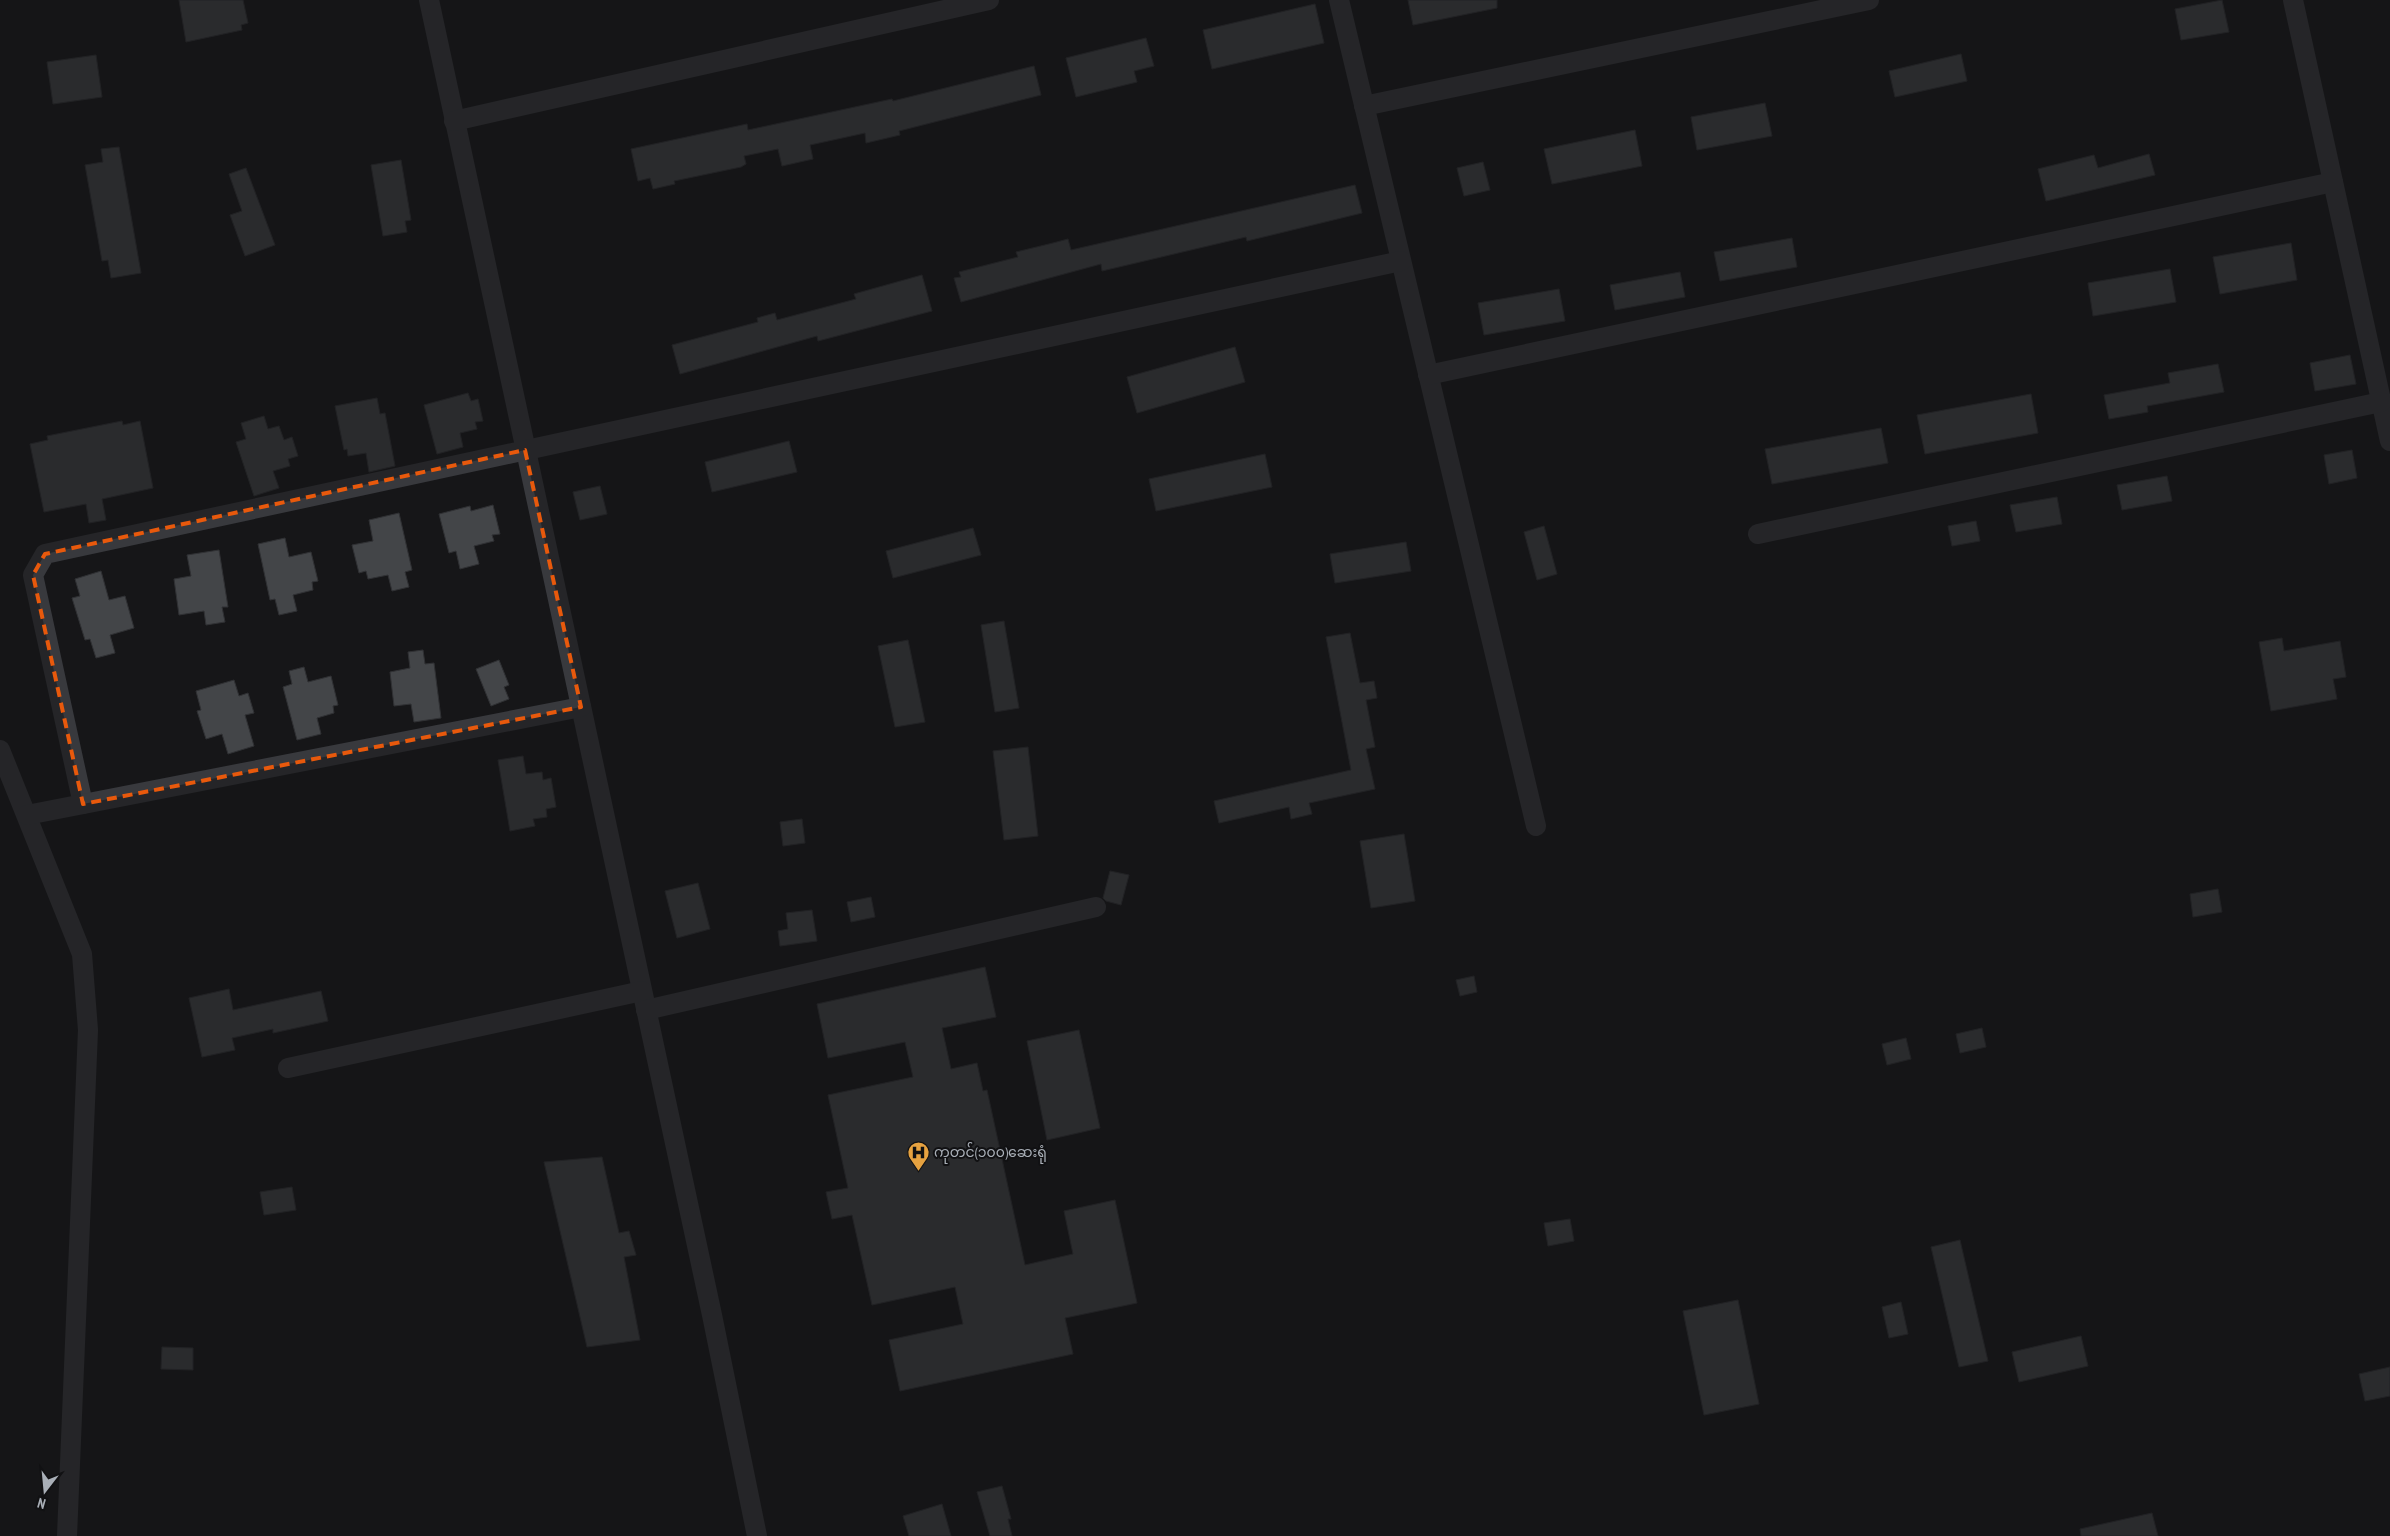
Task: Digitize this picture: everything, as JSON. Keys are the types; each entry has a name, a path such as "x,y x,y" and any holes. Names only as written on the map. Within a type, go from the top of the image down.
{"street":[{"path":"429,0 710,1305 757,1536"},
{"path":"454,121 989,0"},
{"path":"1339,0 1536,826"},
{"path":"1364,106 1869,0"},
{"path":"2293,0 2390,442"},
{"path":"1428,375 2333,182"},
{"path":"83,804 32,575 45,554 1401,261"},
{"path":"1758,534 2381,402"},
{"path":"26,815 581,707"},
{"path":"0,750 82,954 88,1030 66,1536"},
{"path":"288,1068 644,1000 1096,907"}],"highlighted area":[{"path":"525,450 581,707 83,804 33,575 45,554"}],"building":[{"path":"179,0 243,0 248,23 241,25 242,30 186,42"},
{"path":"1408,0 1497,0 1497,8 1413,25"},
{"path":"2222,0 2229,32 2181,40 2175,9"},
{"path":"1315,4 1324,43 1212,69 1203,30"},
{"path":"1146,38 1154,66 1134,71 1137,82 1076,97 1066,58"},
{"path":"1961,54 1967,81 1895,97 1889,71"},
{"path":"96,55 102,97 53,104 47,62"},
{"path":"1034,66 1041,95 899,131 900,135 866,143 865,133 810,145 813,159 782,166 778,149 744,156 746,164 741,167 674,181 675,184 653,189 650,178 638,181 631,149 747,124 748,130 892,99 893,101"},
{"path":"1765,103 1772,136 1697,150 1691,117"},
{"path":"1635,130 1642,166 1552,184 1544,149"},
{"path":"119,147 141,273 111,278 108,260 102,261 85,165 103,162 101,149"},
{"path":"2149,154 2155,175 2046,201 2038,169 2094,155 2098,168"},
{"path":"401,160 411,220 405,221 407,232 383,236 371,165"},
{"path":"1483,162 1490,190 1464,196 1457,168"},
{"path":"246,168 275,245 245,256 230,215 242,211 229,174"},
{"path":"1355,185 1362,213 1247,241 1246,237 1102,271 1101,264 961,302 954,278 961,277 959,272 1018,257 1016,252 1068,239 1071,250"},
{"path":"1792,238 1797,267 1720,281 1714,252"},
{"path":"2291,243 2297,280 2220,294 2213,257"},
{"path":"2170,269 2176,302 2093,316 2088,283"},
{"path":"1680,272 1685,297 1615,310 1610,285"},
{"path":"922,275 932,311 818,341 817,336 680,374 672,345 758,322 757,318 775,313 777,320 856,299 854,294"},
{"path":"1559,289 1565,321 1484,335 1478,303"},
{"path":"1235,347 1245,382 1137,413 1127,377"},
{"path":"2350,355 2356,384 2315,391 2310,363"},
{"path":"2218,364 2224,392 2147,406 2148,412 2109,419 2104,395 2170,383 2168,373"},
{"path":"468,393 471,401 478,399 483,421 475,422 477,429 460,433 463,447 437,454 424,405"},
{"path":"2031,394 2038,433 1925,454 1917,415"},
{"path":"377,398 380,414 385,413 395,466 369,472 366,453 348,456 347,449 344,450 335,406"},
{"path":"264,416 268,429 279,426 284,440 292,437 298,456 288,459 290,466 273,471 279,488 254,496 236,442 246,439 241,423"},
{"path":"122,421 123,425 140,421 153,488 102,499 106,520 89,523 86,504 44,512 30,444 48,440 47,436"},
{"path":"1881,428 1888,463 1772,484 1765,449"},
{"path":"789,441 797,472 712,492 705,462"},
{"path":"2352,450 2357,478 2329,484 2324,455"},
{"path":"1265,454 1272,487 1156,511 1149,479"},
{"path":"2167,476 2172,501 2122,510 2117,485"},
{"path":"600,486 607,514 580,520 573,492"},
{"path":"2057,497 2062,524 2016,532 2010,505"},
{"path":"493,505 500,534 492,535 494,541 474,546 479,564 460,569 456,551 449,553 439,514 470,506 471,511"},
{"path":"399,513 412,570 405,572 409,587 392,591 388,575 368,579 366,571 359,573 352,545 373,541 369,520"},
{"path":"1976,521 1980,541 1952,546 1948,526"},
{"path":"1544,526 1557,574 1537,580 1524,532"},
{"path":"973,528 981,555 893,578 886,551"},
{"path":"285,538 289,557 311,552 318,581 312,582 313,590 293,595 297,611 279,615 275,599 270,600 258,544"},
{"path":"1406,542 1411,571 1335,583 1330,554"},
{"path":"219,550 228,607 222,607 225,622 206,625 204,611 179,615 174,579 191,576 187,555"},
{"path":"101,571 109,600 125,596 134,628 110,635 115,653 96,658 90,639 85,640 72,598 80,596 75,579"},
{"path":"1004,621 1019,708 995,712 981,625"},
{"path":"1350,633 1360,683 1374,681 1377,698 1366,700 1375,747 1366,749 1375,789 1309,803 1312,814 1291,819 1289,807 1219,823 1214,801 1351,770 1326,637"},
{"path":"2282,638 2284,651 2340,641 2346,677 2333,679 2337,699 2271,711 2259,642"},
{"path":"908,640 925,722 895,727 878,646"},
{"path":"423,650 425,664 434,663 441,718 414,722 411,704 394,706 390,672 410,668 408,652"},
{"path":"499,660 509,685 504,687 509,699 491,706 476,669"},
{"path":"304,667 308,682 331,676 338,705 333,706 334,713 317,718 321,734 297,740 283,687 292,684 289,671"},
{"path":"234,680 239,696 248,693 254,713 245,715 254,746 228,754 222,734 206,739 197,711 201,710 196,691"},
{"path":"1028,747 1038,836 1004,840 993,751"},
{"path":"523,756 526,774 542,772 543,780 551,778 556,807 546,809 547,817 533,819 535,826 510,831 498,760"},
{"path":"802,819 805,843 783,846 780,822"},
{"path":"1404,834 1415,901 1371,908 1360,841"},
{"path":"1110,871 1129,875 1121,905 1106,901 1103,898"},
{"path":"698,883 710,929 677,938 665,891"},
{"path":"2218,889 2222,912 2193,917 2190,894"},
{"path":"871,897 875,917 851,922 847,902"},
{"path":"812,910 817,941 780,946 778,931 788,929 786,913"},
{"path":"985,967 996,1017 942,1028 951,1069 977,1063 983,1091 987,1090 1025,1265 1073,1254 1064,1211 1115,1200 1137,1303 1065,1318 1073,1354 900,1391 889,1340 963,1324 955,1287 872,1305 852,1215 832,1219 826,1192 848,1188 828,1095 913,1077 905,1042 828,1058 817,1004"},
{"path":"1474,976 1477,992 1460,996 1456,980"},
{"path":"229,989 233,1010 321,991 328,1021 273,1033 273,1029 232,1038 235,1050 202,1057 189,998"},
{"path":"1982,1028 1986,1047 1960,1053 1956,1034"},
{"path":"1079,1030 1100,1128 1047,1140 1027,1041"},
{"path":"1906,1038 1911,1059 1887,1065 1882,1044"},
{"path":"602,1157 619,1233 629,1231 636,1255 624,1257 640,1340 587,1347 544,1162"},
{"path":"292,1187 296,1210 264,1215 260,1192"},
{"path":"1570,1219 1574,1241 1548,1246 1544,1223"},
{"path":"1960,1240 1988,1361 1959,1367 1931,1247"},
{"path":"1738,1300 1759,1404 1704,1415 1683,1311"},
{"path":"1901,1302 1908,1334 1889,1338 1882,1307"},
{"path":"2081,1336 2088,1366 2019,1382 2012,1352"},
{"path":"162,1347 193,1348 193,1370 161,1369"},
{"path":"2390,1367 2390,1396 2365,1401 2359,1374"},
{"path":"1002,1486 1011,1519 1008,1519 1012,1536 990,1536 977,1492"},
{"path":"942,1504 951,1536 909,1536 903,1516"},
{"path":"2152,1513 2158,1536 2081,1536 2080,1529"}],"place":[{"name":"ကုတင်(၁၀၀)ဆေးရုံ","path":"918,1171"}]}
